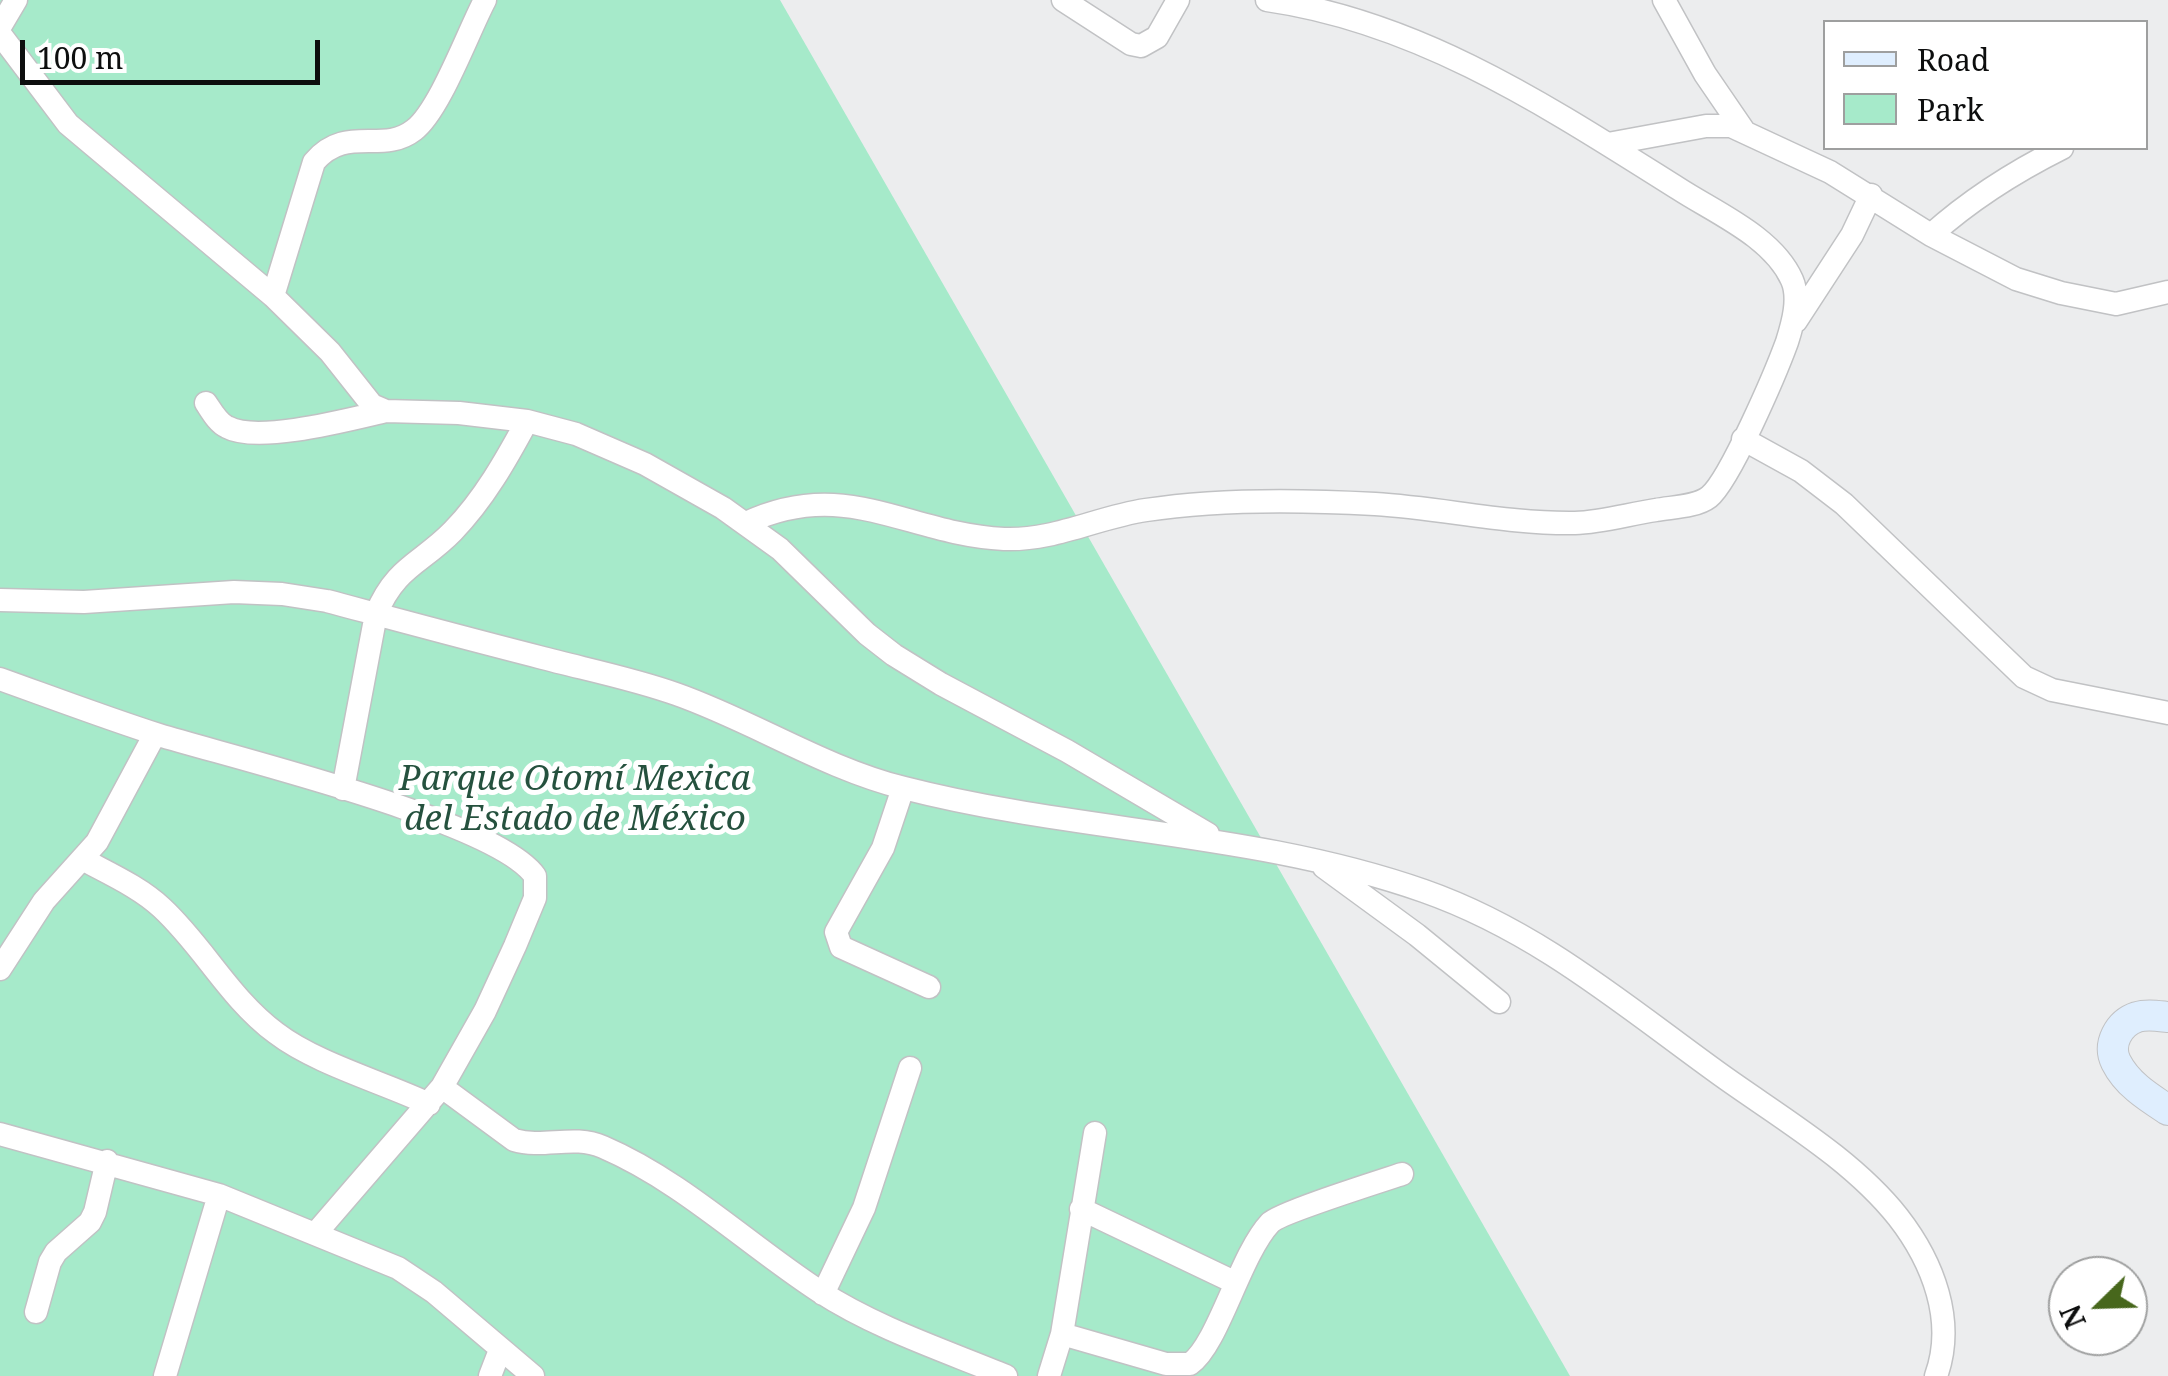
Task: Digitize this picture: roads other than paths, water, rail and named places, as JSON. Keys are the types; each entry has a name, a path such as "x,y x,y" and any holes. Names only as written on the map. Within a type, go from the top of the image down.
{"street":[{"path":"16,0 0,31 68,124 273,296 330,352 362,397 386,411"},
{"path":"273,296 314,162 340,142 389,140 414,131 433,105 485,0"},
{"path":"1063,0 1131,44 1141,46 1157,37 1178,0"},
{"path":"1267,0 1333,13 1452,57 1539,102 1608,144 1770,251 1790,275 1796,292 1791,328"},
{"path":"1664,0 1705,74 1744,131"},
{"path":"1608,144 1719,125 1744,131 1870,195 1930,234 2016,279 2116,304 2168,292"},
{"path":"1930,234 1980,194 2058,150"},
{"path":"746,523 774,510 832,504 861,506 980,537 1008,539 1041,537 1141,510 1178,505 1372,504 1488,518 1578,523 1687,505 1708,498 1743,439 1791,328 1852,235 1870,195"},
{"path":"206,403 226,427 244,432 316,426 386,411 459,413 526,422 608,445 746,523 780,549 867,634 894,655 1068,750 1220,841"},
{"path":"344,789 376,614 394,578 450,534 470,512 494,480 526,422"},
{"path":"1743,439 1801,471 1844,504 2024,677 2052,690 2168,713"},
{"path":"0,600 84,602 234,592 282,594 376,614 679,694 829,761 902,788 1220,841 1318,862 1421,890 1480,912 1524,934 1820,1145 1874,1191 1898,1216 1920,1250 1941,1306 1944,1333 1936,1376"},
{"path":"0,679 156,734 344,789 479,835 518,858 535,876 534,898 515,946 485,1011 435,1096 316,1232"},
{"path":"0,970 60,881 84,860 156,734"},
{"path":"902,788 883,848 836,932 841,947 929,987"},
{"path":"84,860 160,905 251,1013 279,1036 435,1096 514,1140 526,1144 588,1142 629,1160 823,1294 883,1325 1006,1376"},
{"path":"1318,862 1418,934 1499,1002"},
{"path":"2168,1017 2147,1015 2128,1022 2117,1034 2113,1053 2126,1078 2168,1110"},
{"path":"823,1294 864,1208 910,1068"},
{"path":"0,1134 220,1195 398,1268 434,1292 533,1376"},
{"path":"1049,1376 1062,1334 1095,1134"},
{"path":"36,1312 50,1262 95,1212 107,1161"},
{"path":"1062,1334 1166,1364 1190,1364 1204,1351 1234,1282 1272,1220 1402,1174"},
{"path":"166,1376 220,1195"},
{"path":"1082,1209 1234,1282"},
{"path":"490,1376 500,1350"}],"park label":[{"name":"Parque Otomí Mexica del Estado de México","path":"575,800"}]}
